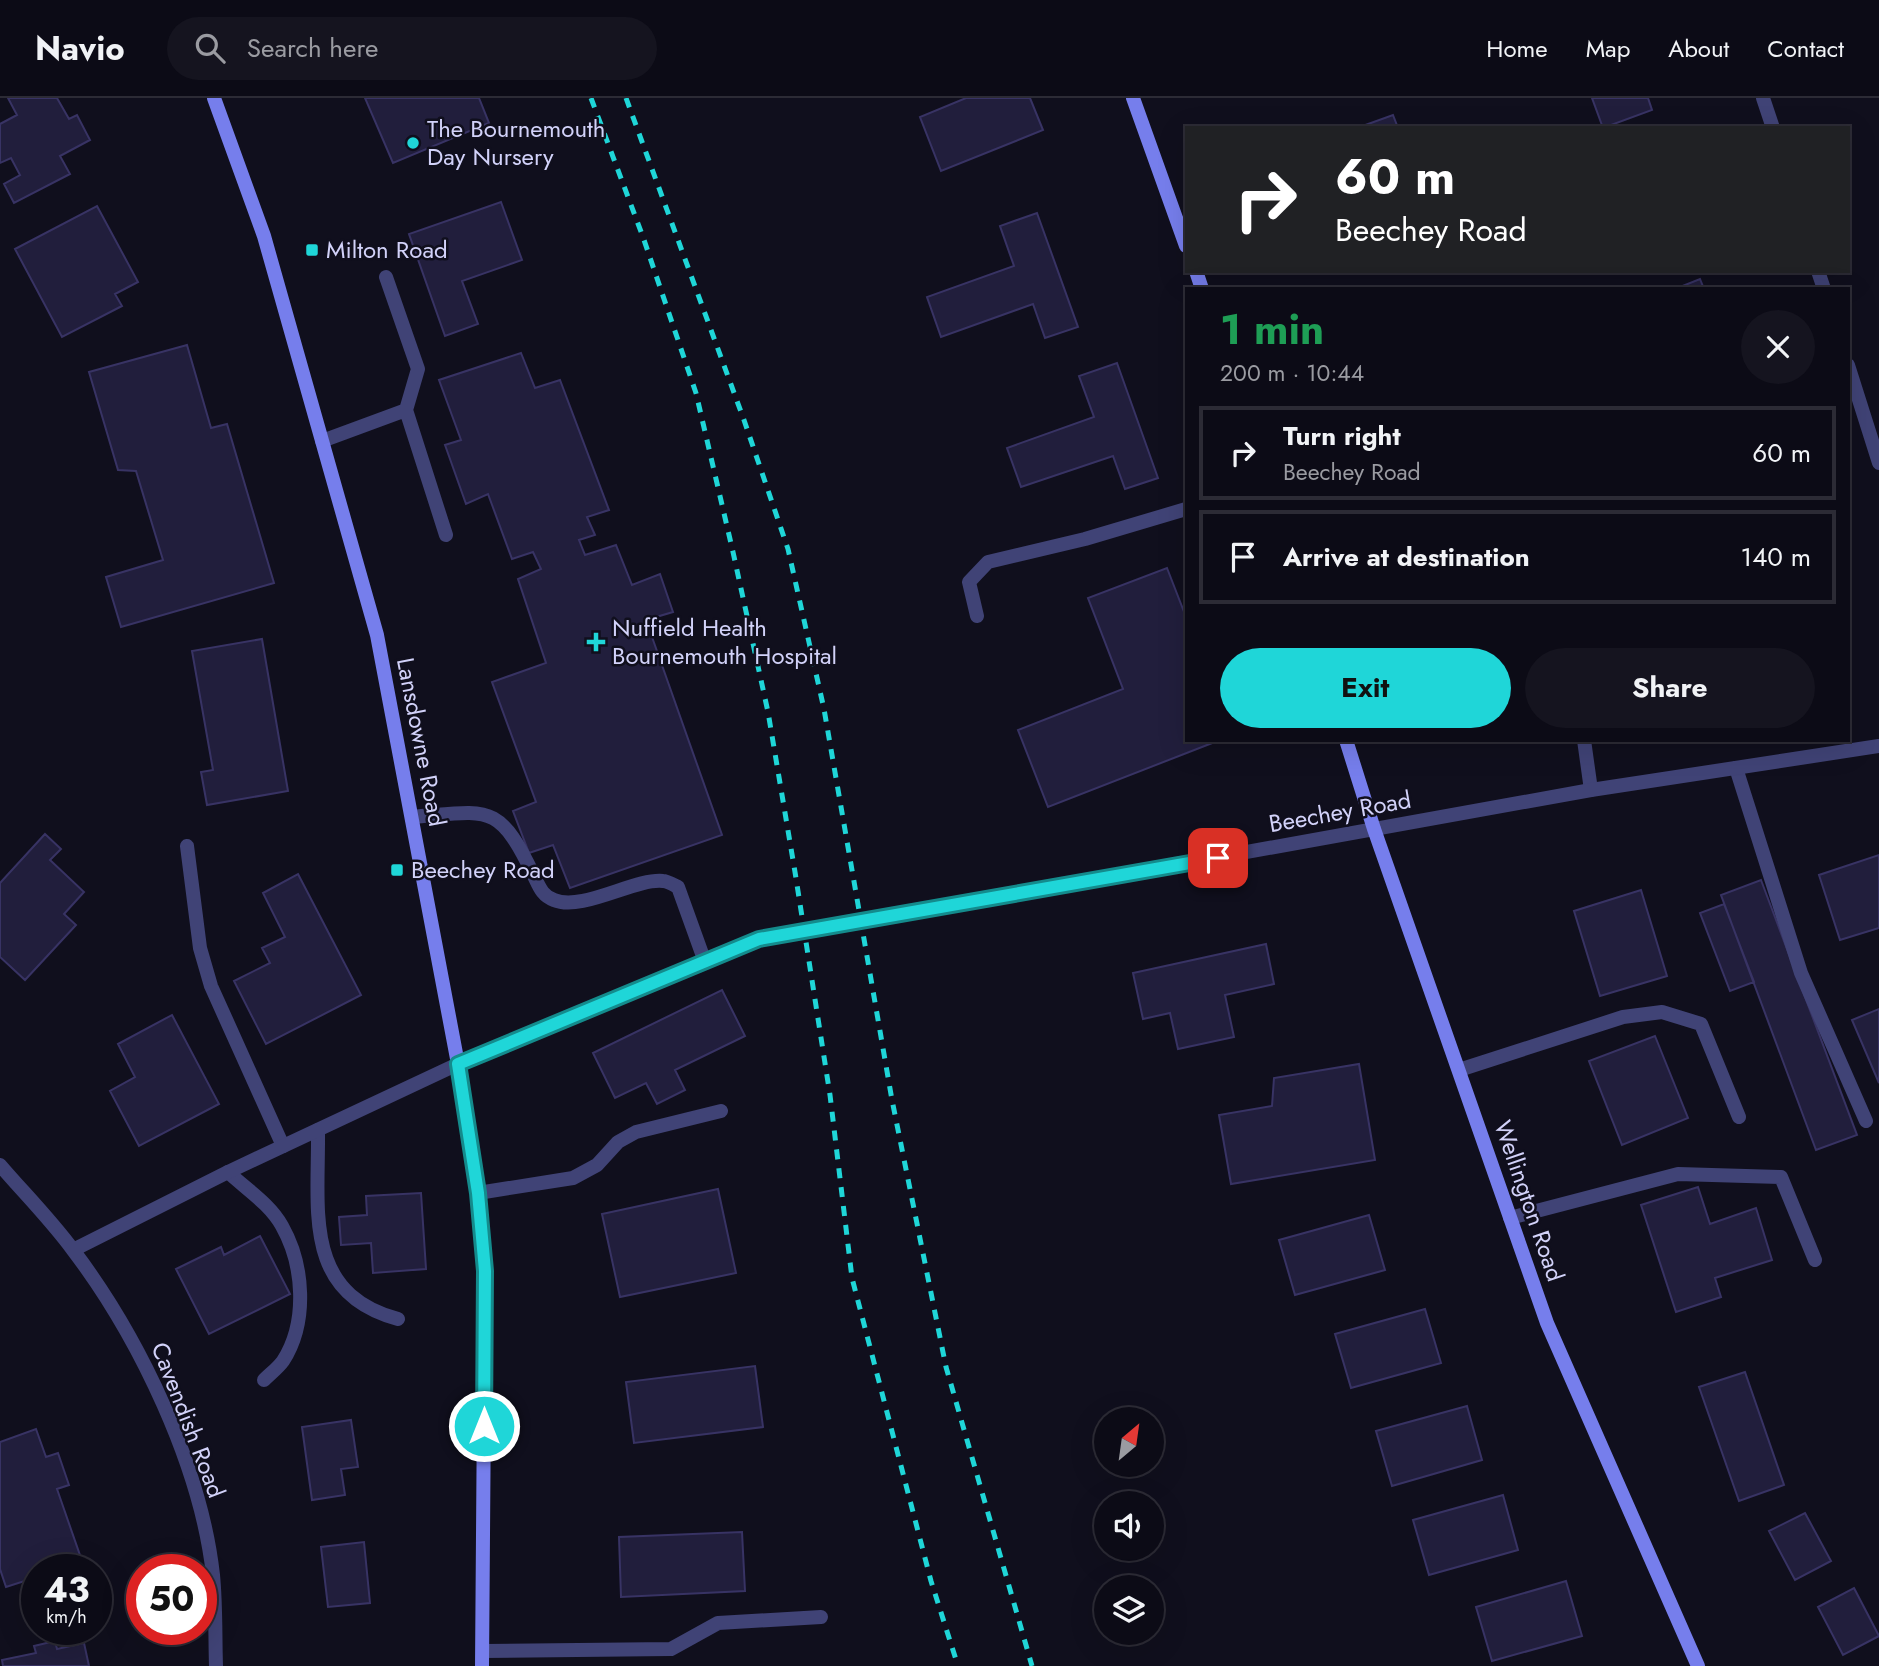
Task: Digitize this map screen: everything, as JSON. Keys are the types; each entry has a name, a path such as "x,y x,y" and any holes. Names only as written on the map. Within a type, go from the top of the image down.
{"main road":[{"name":"Lansdowne Road","path":"214,98 264,236 377,635 458,1064 478,1193 485,1271 483,1658"},
{"path":"1133,98 1185,243"},
{"name":"Wellington Road","path":"1347,742 1374,829 1547,1323 1698,1666"}],"street":[{"path":"1763,98 1772,126"},
{"path":"386,277 418,369 406,410 446,535"},
{"path":"1850,371 1879,463"},
{"path":"322,441 406,410"},
{"path":"977,616 969,582 988,562 1185,509"},
{"path":"1584,742 1591,790"},
{"name":"Beechey Road","path":"458,1064 759,939 1591,790 1879,746"},
{"path":"1736,768 1801,973 1866,1121"},
{"path":"412,817 479,812 497,819 516,838 542,892 554,900 572,903 663,881 678,887 705,962"},
{"path":"187,846 200,948 211,986 284,1146"},
{"path":"1459,1070 1623,1017 1662,1012 1701,1024 1740,1117"},
{"path":"73,1250 228,1172 458,1064"},
{"path":"478,1193 573,1178 597,1165 618,1142 636,1132 721,1111"},
{"path":"318,1130 319,1218 323,1248 332,1275 345,1293 360,1305 398,1319"},
{"name":"Cavendish Road","path":"0,1165 73,1250 134,1342 169,1419 197,1498 213,1574 216,1666"},
{"path":"228,1172 281,1224 291,1244 299,1278 301,1312 292,1340 283,1362 264,1380"},
{"path":"1510,1217 1678,1174 1782,1177 1815,1260"},
{"path":"483,1658 671,1648 718,1623 821,1617"}],"building":[{"path":"8,98 57,98 69,119 77,115 90,140 60,156 70,174 14,203 4,184 20,175 11,158 0,163 0,124 17,115"},
{"name":"The Bournemouth Day Nursery","path":"365,98 479,98 489,123 393,163"},
{"path":"966,98 1030,98 1043,130 941,171 920,117"},
{"path":"1592,98 1648,98 1652,110 1602,126"},
{"path":"1393,115 1397,126 1363,126"},
{"path":"501,202 522,260 462,281 478,324 445,336 409,234"},
{"path":"97,206 138,282 115,294 122,306 62,337 15,249"},
{"path":"1037,213 1078,327 1045,338 1033,304 941,337 927,297 1014,266 1000,226"},
{"path":"1700,279 1703,287 1680,287"},
{"path":"187,345 211,428 227,424 274,583 121,627 106,577 163,560 136,471 118,470 89,372"},
{"name":"Nuffield Health Bournemouth Hospital","path":"521,353 535,388 560,380 609,510 587,517 595,535 579,540 585,555 616,545 632,585 660,574 673,612 646,620 722,835 570,888 553,845 529,853 513,811 536,802 492,682 546,663 518,579 541,569 533,552 512,559 488,494 466,504 445,445 461,440 439,380"},
{"path":"1117,363 1158,478 1125,489 1113,456 1021,487 1007,448 1094,417 1079,376"},
{"path":"1167,568 1185,614 1185,742 1215,742 1048,807 1018,730 1123,689 1088,598"},
{"path":"262,639 288,791 207,805 201,772 213,770 192,651"},
{"path":"45,834 61,849 50,860 84,892 64,914 76,925 25,980 0,957 0,883"},
{"path":"1879,855 1879,928 1840,940 1819,875"},
{"path":"298,874 361,995 266,1044 234,981 270,963 262,948 285,937 263,893"},
{"path":"1761,880 1857,1135 1816,1150 1721,895"},
{"path":"1641,890 1667,976 1600,996 1574,911"},
{"path":"1724,904 1754,982 1730,991 1700,913"},
{"path":"1266,944 1274,984 1225,995 1234,1037 1178,1049 1170,1013 1143,1019 1133,973"},
{"path":"722,990 745,1036 675,1070 685,1090 657,1104 646,1083 615,1098 593,1053"},
{"path":"1879,1009 1879,1083 1852,1020"},
{"path":"172,1015 219,1104 139,1146 110,1091 135,1077 118,1044"},
{"path":"1655,1036 1688,1118 1622,1145 1589,1061"},
{"path":"1359,1064 1375,1160 1231,1184 1219,1115 1272,1106 1274,1078"},
{"path":"1698,1187 1710,1224 1756,1208 1772,1260 1715,1278 1721,1297 1676,1312 1641,1205"},
{"path":"718,1189 736,1273 620,1297 602,1214"},
{"path":"421,1193 426,1269 373,1273 371,1243 341,1245 339,1217 367,1215 366,1196"},
{"path":"1369,1215 1385,1270 1295,1295 1279,1240"},
{"path":"260,1236 290,1294 209,1334 176,1269 221,1247 224,1255"},
{"path":"1425,1309 1441,1363 1351,1388 1335,1334"},
{"path":"755,1366 763,1427 634,1443 626,1382"},
{"path":"1745,1372 1784,1485 1739,1501 1699,1387"},
{"path":"1467,1406 1482,1460 1392,1486 1376,1431"},
{"path":"351,1420 358,1467 341,1469 345,1495 312,1500 302,1427"},
{"path":"36,1429 46,1457 58,1453 69,1485 57,1489 80,1554 21,1554 21,1582 6,1587 0,1569 0,1442"},
{"path":"1503,1495 1518,1550 1429,1575 1413,1520"},
{"path":"1805,1513 1831,1561 1795,1580 1769,1531"},
{"path":"742,1532 745,1591 621,1597 619,1537"},
{"path":"364,1542 370,1603 328,1607 321,1547"},
{"path":"1566,1581 1582,1636 1492,1661 1476,1607"},
{"path":"1854,1588 1879,1636 1843,1655 1818,1607"},
{"path":"56,1645 57,1649 84,1645 89,1666 3,1666 2,1660 36,1653 34,1646"}],"railway":[{"path":"591,98 643,237 696,393 768,712 830,1095 852,1278 931,1581 958,1666"},
{"path":"626,98 744,420 788,549 824,709 892,1100 946,1367 1032,1666"}],"place":[{"name":"The Bournemouth Day Nursery","path":"413,143"},
{"name":"Milton Road","path":"312,250"},
{"name":"Nuffield Health Bournemouth Hospital","path":"596,642"},
{"name":"Beechey Road","path":"397,870"}],"route":[{"path":"484,1426 485,1271 478,1193 458,1064 759,939 1218,858"}]}
